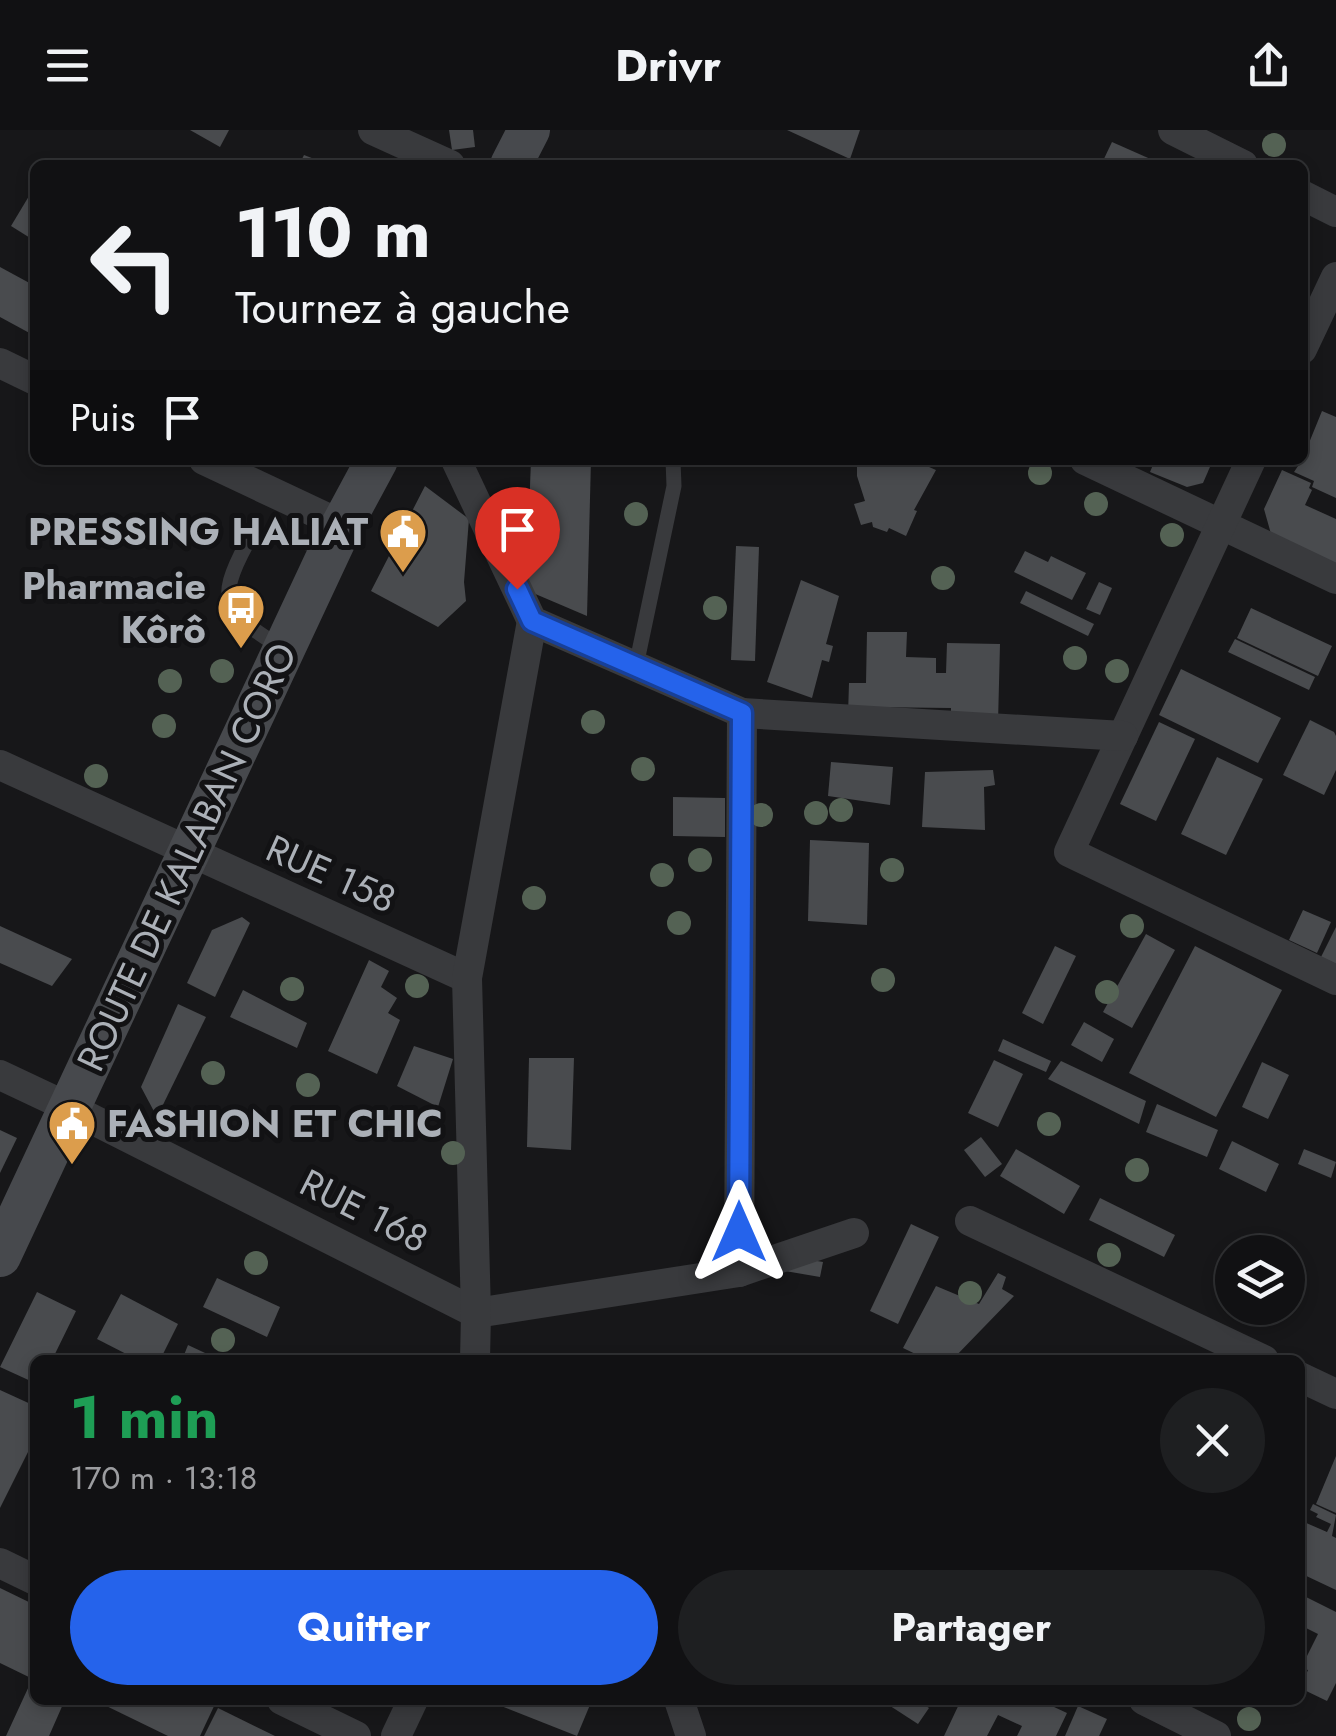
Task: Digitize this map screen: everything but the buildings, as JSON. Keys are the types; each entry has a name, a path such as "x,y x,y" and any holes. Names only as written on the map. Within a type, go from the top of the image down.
{"main road":[{"path":"514,160 529,130"},
{"name":"ROUTE DE KALABAN CORO","path":"0,1256 336,537 374,465"}],"street":[{"path":"372,130 439,160"},
{"path":"1174,130 1233,160"},
{"path":"1308,198 1336,212"},
{"path":"1308,337 1336,278"},
{"path":"0,363 30,378"},
{"path":"213,465 336,537"},
{"path":"458,465 532,621 467,978 475,1355"},
{"path":"1096,465 1336,579"},
{"path":"1249,465 1069,852 1336,980"},
{"path":"532,621 742,713 1122,736"},
{"path":"739,1272 742,713"},
{"name":"RUE 158","path":"0,765 467,978"},
{"name":"RUE 168","path":"0,1075 476,1313"},
{"path":"970,1221 1253,1355"},
{"path":"476,1313 739,1272 854,1233"},
{"path":"1305,1379 1336,1394"},
{"path":"0,1563 30,1578"},
{"path":"292,1705 356,1736"},
{"path":"396,1736 411,1705"},
{"path":"681,1705 692,1736"},
{"path":"1154,1705 1216,1736"}],"lane":[{"path":"636,666 674,486 672,465"},
{"path":"284,649 242,622 228,601 230,575 247,542 270,536 336,537"}],"place":[{"name":"PRESSING HALIAT","path":"403,574"},
{"name":"Pharmacie Kôrô","path":"241,650"},
{"name":"FASHION ET CHIC","path":"72,1166"}],"route":[{"path":"517,589 532,621 742,713 739,1232"}]}
